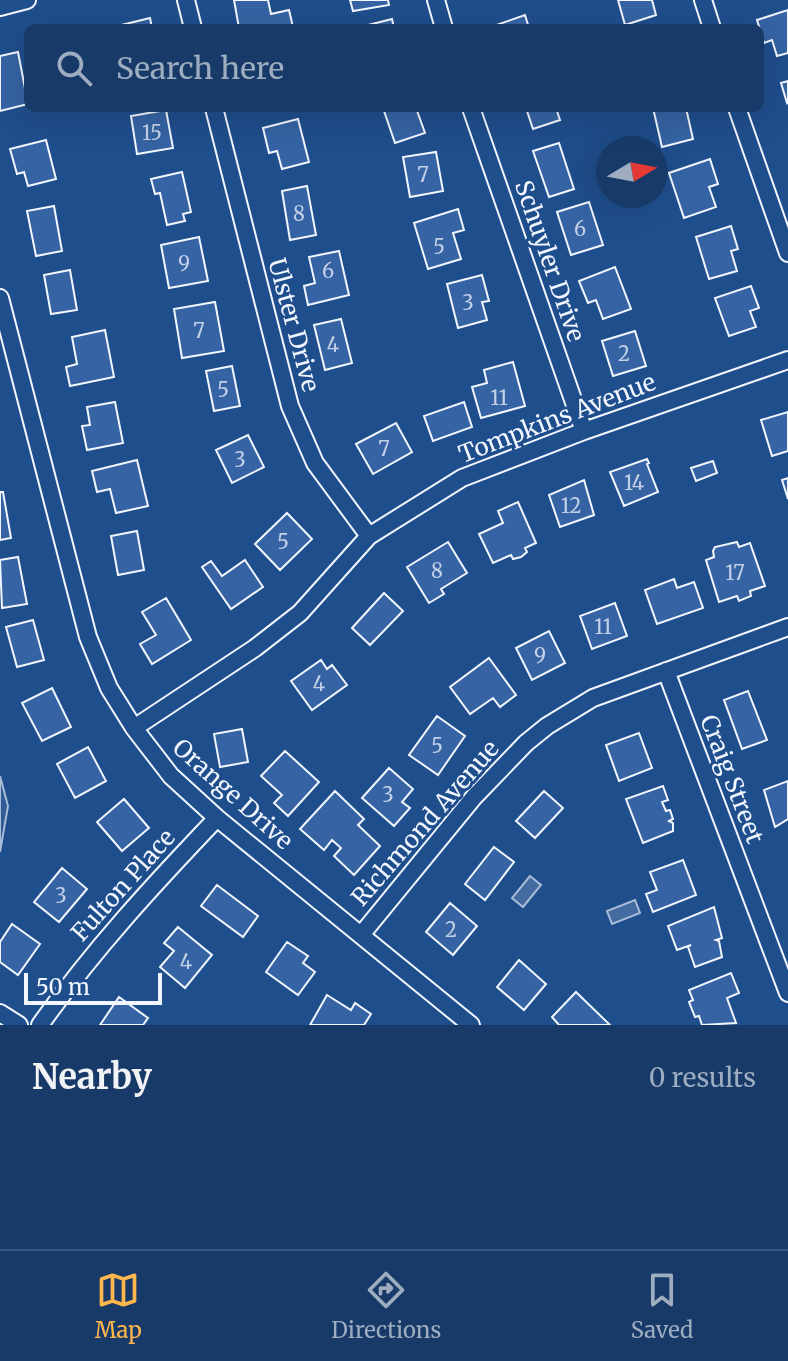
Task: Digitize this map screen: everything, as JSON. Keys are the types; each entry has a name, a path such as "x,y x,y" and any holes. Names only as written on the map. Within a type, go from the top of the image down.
{"street":[{"path":"0,7 27,0"},
{"path":"186,0 192,24"},
{"path":"436,0 443,24"},
{"path":"703,0 711,24"},
{"name":"Ulster Drive","path":"215,112 290,406 315,463 369,536"},
{"name":"Schuyler Drive","path":"472,112 584,431"},
{"path":"738,112 788,253"},
{"name":"Orange Drive","path":"0,299 88,637 109,688 134,728 171,776 217,818 471,1025"},
{"name":"Tompkins Avenue","path":"134,728 255,648 300,613 369,536 462,478 584,431 788,360"},
{"name":"Richmond Avenue","path":"361,935 474,797 526,743 547,726 593,698 788,627"},
{"name":"Craig Street","path":"666,671 788,993"},
{"name":"Fulton Place","path":"40,1025 73,977 113,929 217,818"},
{"path":"0,1013 19,1025"}],"shaded area":[{"path":"0,776 8,806 0,852"},
{"path":"530,876 541,885 523,907 512,898"},
{"path":"635,900 640,913 612,924 607,911"}],"building":[{"path":"234,0 268,0 271,14 289,10 292,24 238,24"},
{"path":"350,0 388,0 389,5 353,11"},
{"path":"618,0 652,0 656,15 625,24"},
{"path":"788,10 788,53 777,56 772,40 764,43 764,24 758,24 757,20"},
{"path":"525,15 528,24 500,24"},
{"path":"150,18 151,24 125,24"},
{"path":"392,19 393,24 372,24"},
{"path":"18,52 24,83 24,105 0,111 0,56"},
{"path":"788,81 788,102 787,103 781,83"},
{"path":"166,112 173,148 137,154 131,116"},
{"path":"384,112 417,112 425,133 395,143"},
{"path":"527,112 557,112 560,120 533,129"},
{"path":"654,112 687,112 693,139 668,145 668,136 659,136"},
{"path":"298,119 309,162 282,169 277,151 269,153 263,128"},
{"path":"46,140 56,179 28,186 24,172 17,174 10,149"},
{"path":"559,143 574,189 549,197 533,151"},
{"path":"436,152 443,191 410,197 403,157"},
{"path":"710,159 718,184 709,187 716,207 684,218 669,173"},
{"path":"182,172 191,212 183,214 185,221 167,225 160,193 155,194 151,179"},
{"path":"307,186 316,235 290,240 282,191"},
{"path":"589,202 603,245 571,255 557,212"},
{"path":"54,206 62,251 36,256 27,211"},
{"path":"458,209 464,230 453,233 461,259 428,269 414,223"},
{"path":"731,226 738,249 731,251 737,271 709,279 696,237"},
{"path":"199,237 208,281 169,288 161,245"},
{"path":"339,251 349,295 308,305 304,286 315,283 309,257"},
{"path":"615,267 631,309 603,319 596,300 588,303 579,281"},
{"path":"70,270 77,310 51,314 44,275"},
{"path":"482,275 489,301 482,302 487,320 458,328 447,284"},
{"path":"751,286 759,308 750,311 756,327 729,336 715,298"},
{"path":"215,302 224,351 182,358 174,309"},
{"path":"341,319 352,363 325,370 314,325"},
{"path":"105,330 114,377 70,386 66,367 77,364 72,337"},
{"path":"635,331 646,366 613,376 602,341"},
{"path":"513,362 525,406 481,418 472,387 487,383 484,370"},
{"path":"232,366 240,406 214,411 206,371"},
{"path":"115,402 123,443 87,450 82,426 90,425 87,407"},
{"path":"464,402 472,427 433,441 424,416"},
{"path":"788,412 788,451 772,456 761,420"},
{"path":"396,423 412,452 373,474 356,444"},
{"path":"248,435 264,467 232,483 216,450"},
{"path":"647,459 658,492 624,506 610,472"},
{"path":"137,460 148,506 116,513 110,489 97,492 92,471"},
{"path":"713,461 717,473 696,481 691,468"},
{"path":"788,478 788,499 782,480"},
{"path":"584,480 594,515 560,527 549,495"},
{"path":"0,492 3,492 11,538 0,540"},
{"path":"518,502 536,543 525,548 527,552 521,557 513,559 511,555 493,563 479,534 503,523 498,511"},
{"path":"287,513 312,539 280,570 255,544"},
{"path":"137,531 144,570 118,575 111,536"},
{"path":"448,542 467,573 441,589 444,594 429,603 407,567"},
{"path":"737,542 739,547 750,543 765,586 750,591 751,596 739,601 737,596 719,602 706,560 714,557 715,547"},
{"path":"18,557 27,604 2,608 0,560"},
{"path":"245,560 263,587 231,609 202,567 211,561 222,576"},
{"path":"674,579 677,588 694,582 703,608 657,624 645,590"},
{"path":"384,593 403,611 370,645 352,628"},
{"path":"166,598 191,640 152,664 140,644 156,635 142,612"},
{"path":"615,603 627,636 592,649 580,616"},
{"path":"33,620 44,660 17,667 6,627"},
{"path":"549,631 565,663 532,680 516,648"},
{"path":"489,658 516,695 500,707 493,698 470,714 450,687"},
{"path":"321,660 327,669 332,665 347,685 312,710 291,681"},
{"path":"52,688 71,727 42,741 22,703"},
{"path":"748,691 767,740 742,749 724,700"},
{"path":"437,716 465,736 438,775 409,755"},
{"path":"242,729 248,762 220,767 214,734"},
{"path":"639,733 652,768 619,781 606,745"},
{"path":"88,747 106,781 75,798 57,764"},
{"path":"285,751 319,782 288,816 274,803 282,795 261,776"},
{"path":"389,768 413,789 402,802 410,808 394,826 362,798"},
{"path":"788,781 788,819 775,827 764,790"},
{"path":"663,786 668,800 662,802 666,811 670,810 673,819 669,821 673,823 673,831 643,843 626,799"},
{"path":"335,791 364,819 358,825 380,846 354,875 334,856 341,848 332,840 324,850 300,829"},
{"path":"544,791 563,808 535,838 516,821"},
{"path":"124,799 149,828 122,851 97,822"},
{"path":"494,847 514,862 485,900 465,884"},
{"path":"683,860 696,895 653,912 646,894 657,890 650,872"},
{"path":"62,868 87,889 59,922 34,902"},
{"path":"217,885 258,916 243,937 201,906"},
{"path":"450,903 477,926 453,955 426,932"},
{"path":"714,907 722,938 716,940 719,941 722,957 695,967 688,947 691,945 677,950 668,926"},
{"path":"12,924 40,944 18,975 0,962 0,942"},
{"path":"178,927 212,955 185,988 160,967 174,951 164,943"},
{"path":"287,942 308,956 303,963 315,972 298,995 266,972"},
{"path":"519,960 546,984 524,1010 497,987"},
{"path":"731,973 739,993 727,998 736,1023 702,1025 689,1002 693,1000 689,990"},
{"path":"576,992 610,1025 559,1025 552,1017"},
{"path":"327,995 351,1010 355,1003 371,1014 364,1025 310,1025"},
{"path":"119,997 148,1018 143,1025 100,1025"}]}
